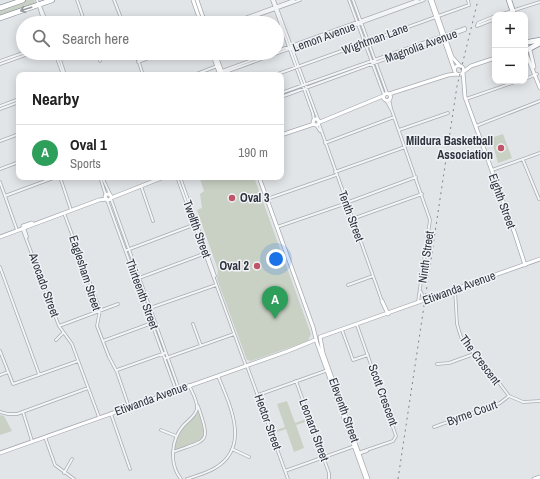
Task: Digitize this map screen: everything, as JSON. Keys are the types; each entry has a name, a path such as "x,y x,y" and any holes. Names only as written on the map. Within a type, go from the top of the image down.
{"highway":[{"path":"0,8 23,0"},
{"path":"0,18 38,2 52,0"},
{"path":"509,0 514,12"},
{"path":"528,41 540,41"},
{"path":"528,50 540,41"}],"street":[{"path":"77,0 83,16"},
{"path":"114,0 120,16"},
{"path":"193,0 199,16"},
{"path":"197,0 202,16"},
{"name":"Tenth Street","path":"273,0 279,16"},
{"path":"255,16 294,0"},
{"path":"252,16 300,0"},
{"name":"Ninth Street","path":"349,0 360,22"},
{"name":"Ninth Street","path":"353,0 422,194 430,224 418,303"},
{"name":"Lemon Avenue","path":"360,22 418,0"},
{"name":"Lemon Avenue","path":"284,49 424,0"},
{"path":"431,0 454,69 464,82"},
{"name":"Wightman Lane","path":"283,72 469,5 468,0"},
{"path":"38,2 43,16"},
{"path":"516,12 539,2 540,7"},
{"path":"491,19 477,26 478,23 491,19"},
{"name":"Tenth Street","path":"284,30 317,122"},
{"name":"Magnolia Avenue","path":"284,94 461,30"},
{"name":"Lemon Avenue","path":"284,49 290,47"},
{"path":"528,50 540,88"},
{"path":"450,54 461,66"},
{"path":"0,63 16,56"},
{"path":"0,63 16,58"},
{"path":"448,75 457,66 471,66 492,59"},
{"path":"59,60 63,72"},
{"path":"142,72 138,62 143,60"},
{"path":"215,60 220,72"},
{"path":"217,60 221,72"},
{"path":"224,72 254,60"},
{"name":"Lemon Avenue","path":"224,72 256,60"},
{"path":"200,72 217,66"},
{"name":"Eighth Street","path":"461,66 466,100 526,264"},
{"path":"284,134 448,75 463,72 471,66"},
{"path":"528,77 536,74"},
{"path":"536,74 540,82"},
{"path":"466,100 510,84"},
{"name":"Tenth Street","path":"304,87 387,314"},
{"path":"0,108 16,102"},
{"path":"475,125 540,102"},
{"path":"399,130 448,112"},
{"path":"324,142 394,117"},
{"path":"0,141 16,135"},
{"path":"267,199 405,147"},
{"path":"492,171 540,153"},
{"path":"523,160 539,199"},
{"path":"0,169 16,163"},
{"path":"277,228 416,177"},
{"path":"5,196 48,180"},
{"path":"61,180 72,210"},
{"name":"Thirteenth Street","path":"102,180 177,389"},
{"path":"0,236 155,180"},
{"name":"Twelfth Street","path":"180,180 216,285 247,366"},
{"name":"Eleventh Street","path":"260,180 313,327 316,341 328,370 367,479"},
{"path":"0,182 17,229"},
{"path":"141,185 154,220"},
{"path":"352,219 422,194"},
{"name":"Eaglesham Street","path":"65,212 100,310 97,324 103,341"},
{"path":"127,249 196,224"},
{"name":"Avocado Street","path":"23,227 59,326 71,342 99,418"},
{"path":"138,278 206,253"},
{"name":"Etiwanda Avenue","path":"0,453 177,389 247,366 342,330 540,259"},
{"path":"0,267 39,374"},
{"path":"348,285 373,276"},
{"path":"148,307 216,285"},
{"name":"Ninth Street","path":"421,289 423,297 428,299"},
{"name":"The Crescent","path":"455,290 456,324 464,342 490,369 509,396 523,402 540,401"},
{"path":"59,326 118,304"},
{"path":"130,406 117,370 109,358 103,341 154,323"},
{"path":"193,324 201,346"},
{"name":"Scott Crescent","path":"358,325 396,436 393,441 358,454"},
{"name":"Eleventh Street","path":"313,327 320,339 328,370"},
{"path":"342,330 352,360 368,355"},
{"name":"Avocado Street","path":"56,340 63,332"},
{"path":"167,359 234,334"},
{"path":"316,341 320,339"},
{"path":"0,351 13,383 78,361"},
{"path":"117,370 164,353"},
{"path":"437,364 449,363 475,354"},
{"name":"Hector Street","path":"247,366 288,479"},
{"path":"258,395 328,370"},
{"path":"0,375 8,372"},
{"path":"187,479 216,468 224,462 232,450 236,436 236,427 218,375"},
{"name":"Leonard Street","path":"296,381 324,457 329,473 329,479"},
{"path":"173,452 198,443 205,437 206,429 190,385"},
{"path":"0,412 11,414 23,412 88,388"},
{"name":"Byrne Court","path":"434,427 503,402 509,396"},
{"path":"181,479 174,464 173,452 176,436 182,427 194,416 196,403"},
{"path":"23,412 33,441"},
{"path":"110,413 130,469"},
{"path":"161,430 176,436"},
{"path":"44,437 55,465 74,479"},
{"path":"285,471 355,446"},
{"path":"232,450 248,457"},
{"path":"64,473 72,459"},
{"path":"534,479 540,477"}],"shaded area":[{"path":"27,0 34,0 36,4 0,17 0,10"},
{"name":"Mildura Basketball Association","path":"503,134 512,158 498,163 491,138"},
{"path":"200,180 255,180 311,334 308,341 251,361 247,360 217,279 218,270 197,210 202,208 200,194 204,191"},
{"path":"287,401 295,423 307,419 308,421 296,425 304,448 294,452 286,429 274,433 274,431 285,427 277,404"},
{"path":"198,411 203,428 202,438 199,442 193,445 175,450 175,444 179,433"},
{"path":"0,415 4,416 12,431 0,435"}],"railway":[{"path":"398,479 457,86 478,0"}],"place":[{"name":"Mildura Basketball Association","path":"501,148"},
{"name":"Oval 3","path":"232,198"},
{"name":"Oval 2","path":"257,266"},
{"name":"Oval 1","path":"275,319"}]}
